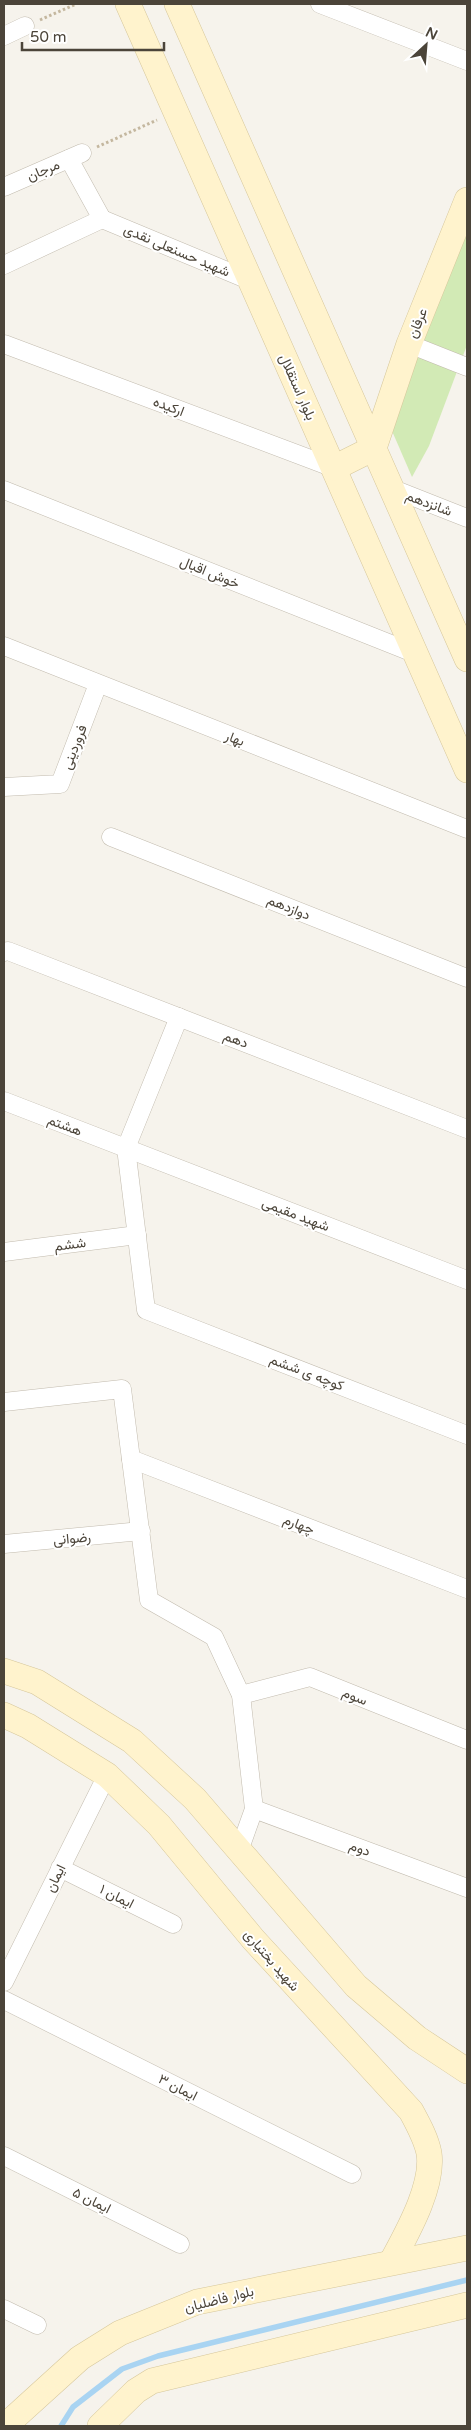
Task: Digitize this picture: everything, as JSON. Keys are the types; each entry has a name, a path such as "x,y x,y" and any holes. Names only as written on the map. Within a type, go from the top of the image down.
{"main road":[{"name":"بلوار استقلال","path":"128,4 467,770"},
{"path":"178,4 467,659"},
{"name":"عرفان","path":"374,448 409,344 466,209"},
{"path":"334,468 374,448"},
{"path":"4,1671 37,1682 132,1741 195,1799 356,1986 417,2038 467,2071"},
{"name":"شهید بختیاری","path":"4,1715 28,1726 107,1775 159,1825 252,1939 411,2111 422,2132 429,2155 426,2185 415,2218 392,2261"},
{"name":"بلوار فاضلیان","path":"5,2426 80,2358 120,2333 197,2302 392,2261 467,2248"},
{"path":"100,2426 136,2391 152,2381 467,2306"}],"street":[{"path":"320,4 467,61"},
{"path":"4,36 25,26"},
{"path":"4,265 102,219 75,156"},
{"name":"مرجان","path":"4,187 75,156"},
{"name":"شهید حسنعلی نقدی","path":"102,219 251,281"},
{"name":"ارکیده","path":"4,344 334,468"},
{"path":"409,344 467,367"},
{"name":"شانزدهم","path":"391,488 467,518"},
{"name":"خوش اقبال","path":"4,490 416,654"},
{"name":"بهار","path":"4,646 467,829"},
{"name":"فروردینی","path":"4,787 60,784 98,684"},
{"name":"دوازدهم","path":"111,837 467,978"},
{"name":"دهم","path":"4,952 8,951 467,1129"},
{"path":"137,1236 126,1148 179,1017"},
{"name":"هشتم","path":"4,1101 126,1148"},
{"name":"شهید مقیمی","path":"126,1148 467,1280"},
{"name":"ششم","path":"4,1252 137,1236"},
{"name":"کوچه ی ششم","path":"137,1236 146,1310 467,1435"},
{"path":"4,1402 122,1389 149,1600 214,1637 241,1695 254,1809 239,1851"},
{"name":"چهارم","path":"132,1460 467,1590"},
{"name":"رضوانی","path":"4,1544 141,1531"},
{"name":"سوم","path":"241,1695 310,1677 467,1740"},
{"name":"ایمان","path":"4,1982 9,1958 60,1868 107,1775"},
{"name":"دوم","path":"254,1809 467,1888"},
{"name":"ایمان ۱","path":"60,1868 173,1924"},
{"name":"ایمان ۳","path":"4,2000 352,2174"},
{"name":"ایمان ۵","path":"4,2156 180,2244"},
{"path":"4,2309 37,2325"}],"path":[{"path":"25,26 76,4"},
{"path":"75,156 176,112"}],"green space":[{"path":"467,228 467,345 429,446 412,477 389,424"}],"waterway":[{"path":"61,2426 73,2407 122,2369 158,2356 467,2280"}]}
